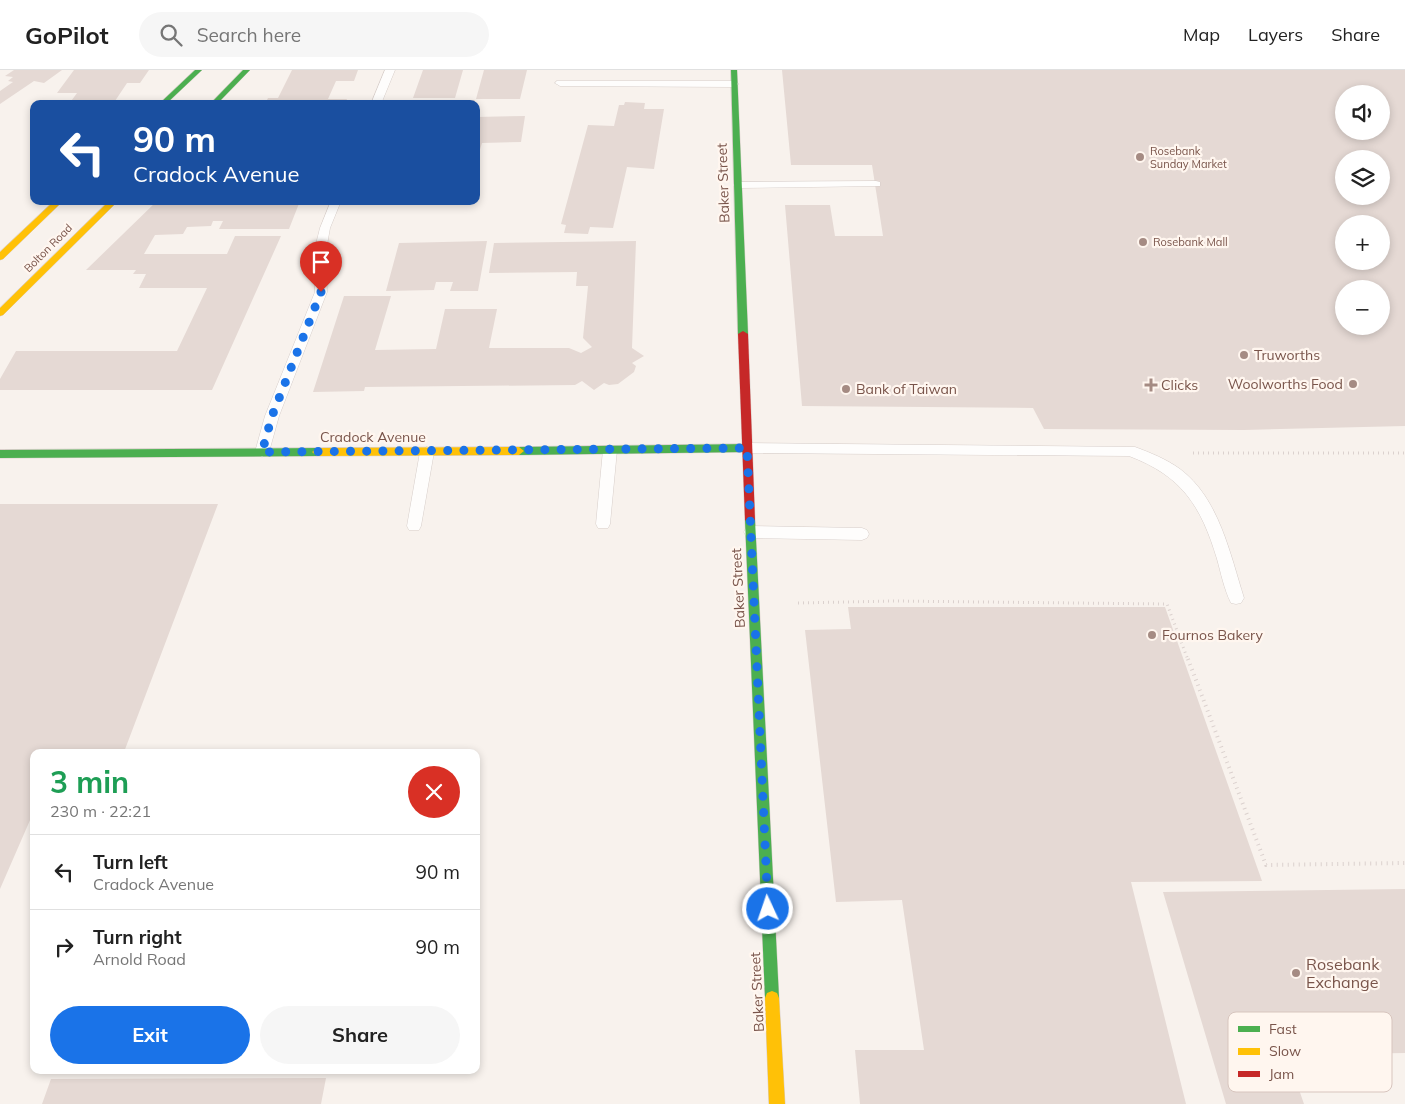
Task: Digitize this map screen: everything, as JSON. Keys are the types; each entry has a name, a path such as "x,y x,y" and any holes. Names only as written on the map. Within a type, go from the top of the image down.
{"street":[{"path":"166,100 199,70"},
{"path":"217,100 247,70"},
{"name":"Baker Street","path":"734,70 747,448 777,1104"},
{"name":"Bolton Road","path":"0,257 55,205"},
{"name":"Bolton Road","path":"0,313 110,205"},
{"name":"Cradock Avenue","path":"0,454 747,448"}],"lane":[{"path":"378,100 390,70"},
{"path":"560,83 734,84"},
{"path":"738,185 876,184"},
{"path":"262,452 272,416 321,292 319,256 325,228 334,205"},
{"path":"747,448 1120,450 1143,454 1170,468 1180,476 1208,511 1236,598"},
{"path":"603,524 610,450"},
{"path":"414,526 427,452"},
{"path":"751,532 862,534"}],"path":[{"path":"1143,454 1405,453"},
{"path":"798,603 892,601 1166,604 1266,865 1405,863"}],"building":[{"path":"14,70 62,70 44,83 34,81 0,104 0,91 13,82 8,81 13,77 5,76"},
{"path":"74,70 149,70 140,83 127,83 116,100 72,100 77,93 57,93"},
{"path":"292,70 358,70 354,81 336,81 328,99 347,100 267,100 268,98 278,98"},
{"path":"423,70 463,70 455,98 413,98"},
{"path":"484,70 527,70 520,99 476,99"},
{"name":"Rosebank Mall","path":"782,70 1405,70 1405,426 1244,430 1044,429 1033,408 802,406 785,205 830,205 835,236 883,236 872,165 791,165"},
{"path":"625,102 645,103 644,109 664,109 654,169 627,167 613,228 590,227 588,234 564,233 566,225 561,224 588,125 614,126 619,105 624,105"},
{"path":"525,116 521,142 482,143 480,149 480,117"},
{"path":"153,205 298,205 289,229 219,229 223,221 213,221 211,226 187,227 183,234 155,235 144,254 227,254 235,236 281,236 212,390 0,390 0,379 16,351 177,351 207,288 139,288 146,274 133,274 136,270 86,270"},
{"path":"487,241 478,291 450,291 453,282 436,282 434,290 386,291 399,243"},
{"path":"636,241 632,348 644,356 632,363 636,366 634,372 618,384 609,385 604,383 594,390 582,381 575,385 365,387 364,391 313,392 344,296 391,296 375,350 436,349 445,309 497,309 489,348 569,348 581,353 592,347 583,338 588,286 576,286 577,272 489,273 494,243"},
{"path":"0,504 218,504 125,749 30,749 30,820 0,889"},
{"path":"848,607 1165,607 1262,881 1131,882 1186,1104 860,1104 855,1050 924,1050 902,900 836,902 805,630 851,629"},
{"name":"Rosebank Exchange","path":"1405,889 1405,1053 1392,1053 1392,1012 1228,1012 1228,1092 1300,1092 1304,1104 1226,1104 1163,892"},
{"path":"326,1078 321,1104 42,1104 51,1079"}],"traffic: fast":[{"path":"166,100 199,70"},
{"path":"217,100 247,70"},
{"path":"734,70 743,334"},
{"path":"519,451 747,448"},
{"path":"0,454 317,452"},
{"path":"750,520 772,998"}],"traffic: slow":[{"path":"0,257 55,205"},
{"path":"0,313 110,205"},
{"path":"317,452 519,451"},
{"path":"772,998 777,1104"}],"traffic: jam":[{"path":"743,334 750,520"}],"place":[{"name":"Rosebank Sunday Market","path":"1140,157"},
{"name":"Rosebank Mall","path":"1143,242"},
{"name":"Truworths","path":"1244,355"},
{"name":"Woolworths Food","path":"1353,384"},
{"name":"Clicks","path":"1151,385"},
{"name":"Bank of Taiwan","path":"846,389"},
{"name":"Fournos Bakery","path":"1152,635"},
{"name":"Rosebank Exchange","path":"1296,973"}],"route":[{"path":"321,292 272,416 262,452 747,448 768,909"}]}
